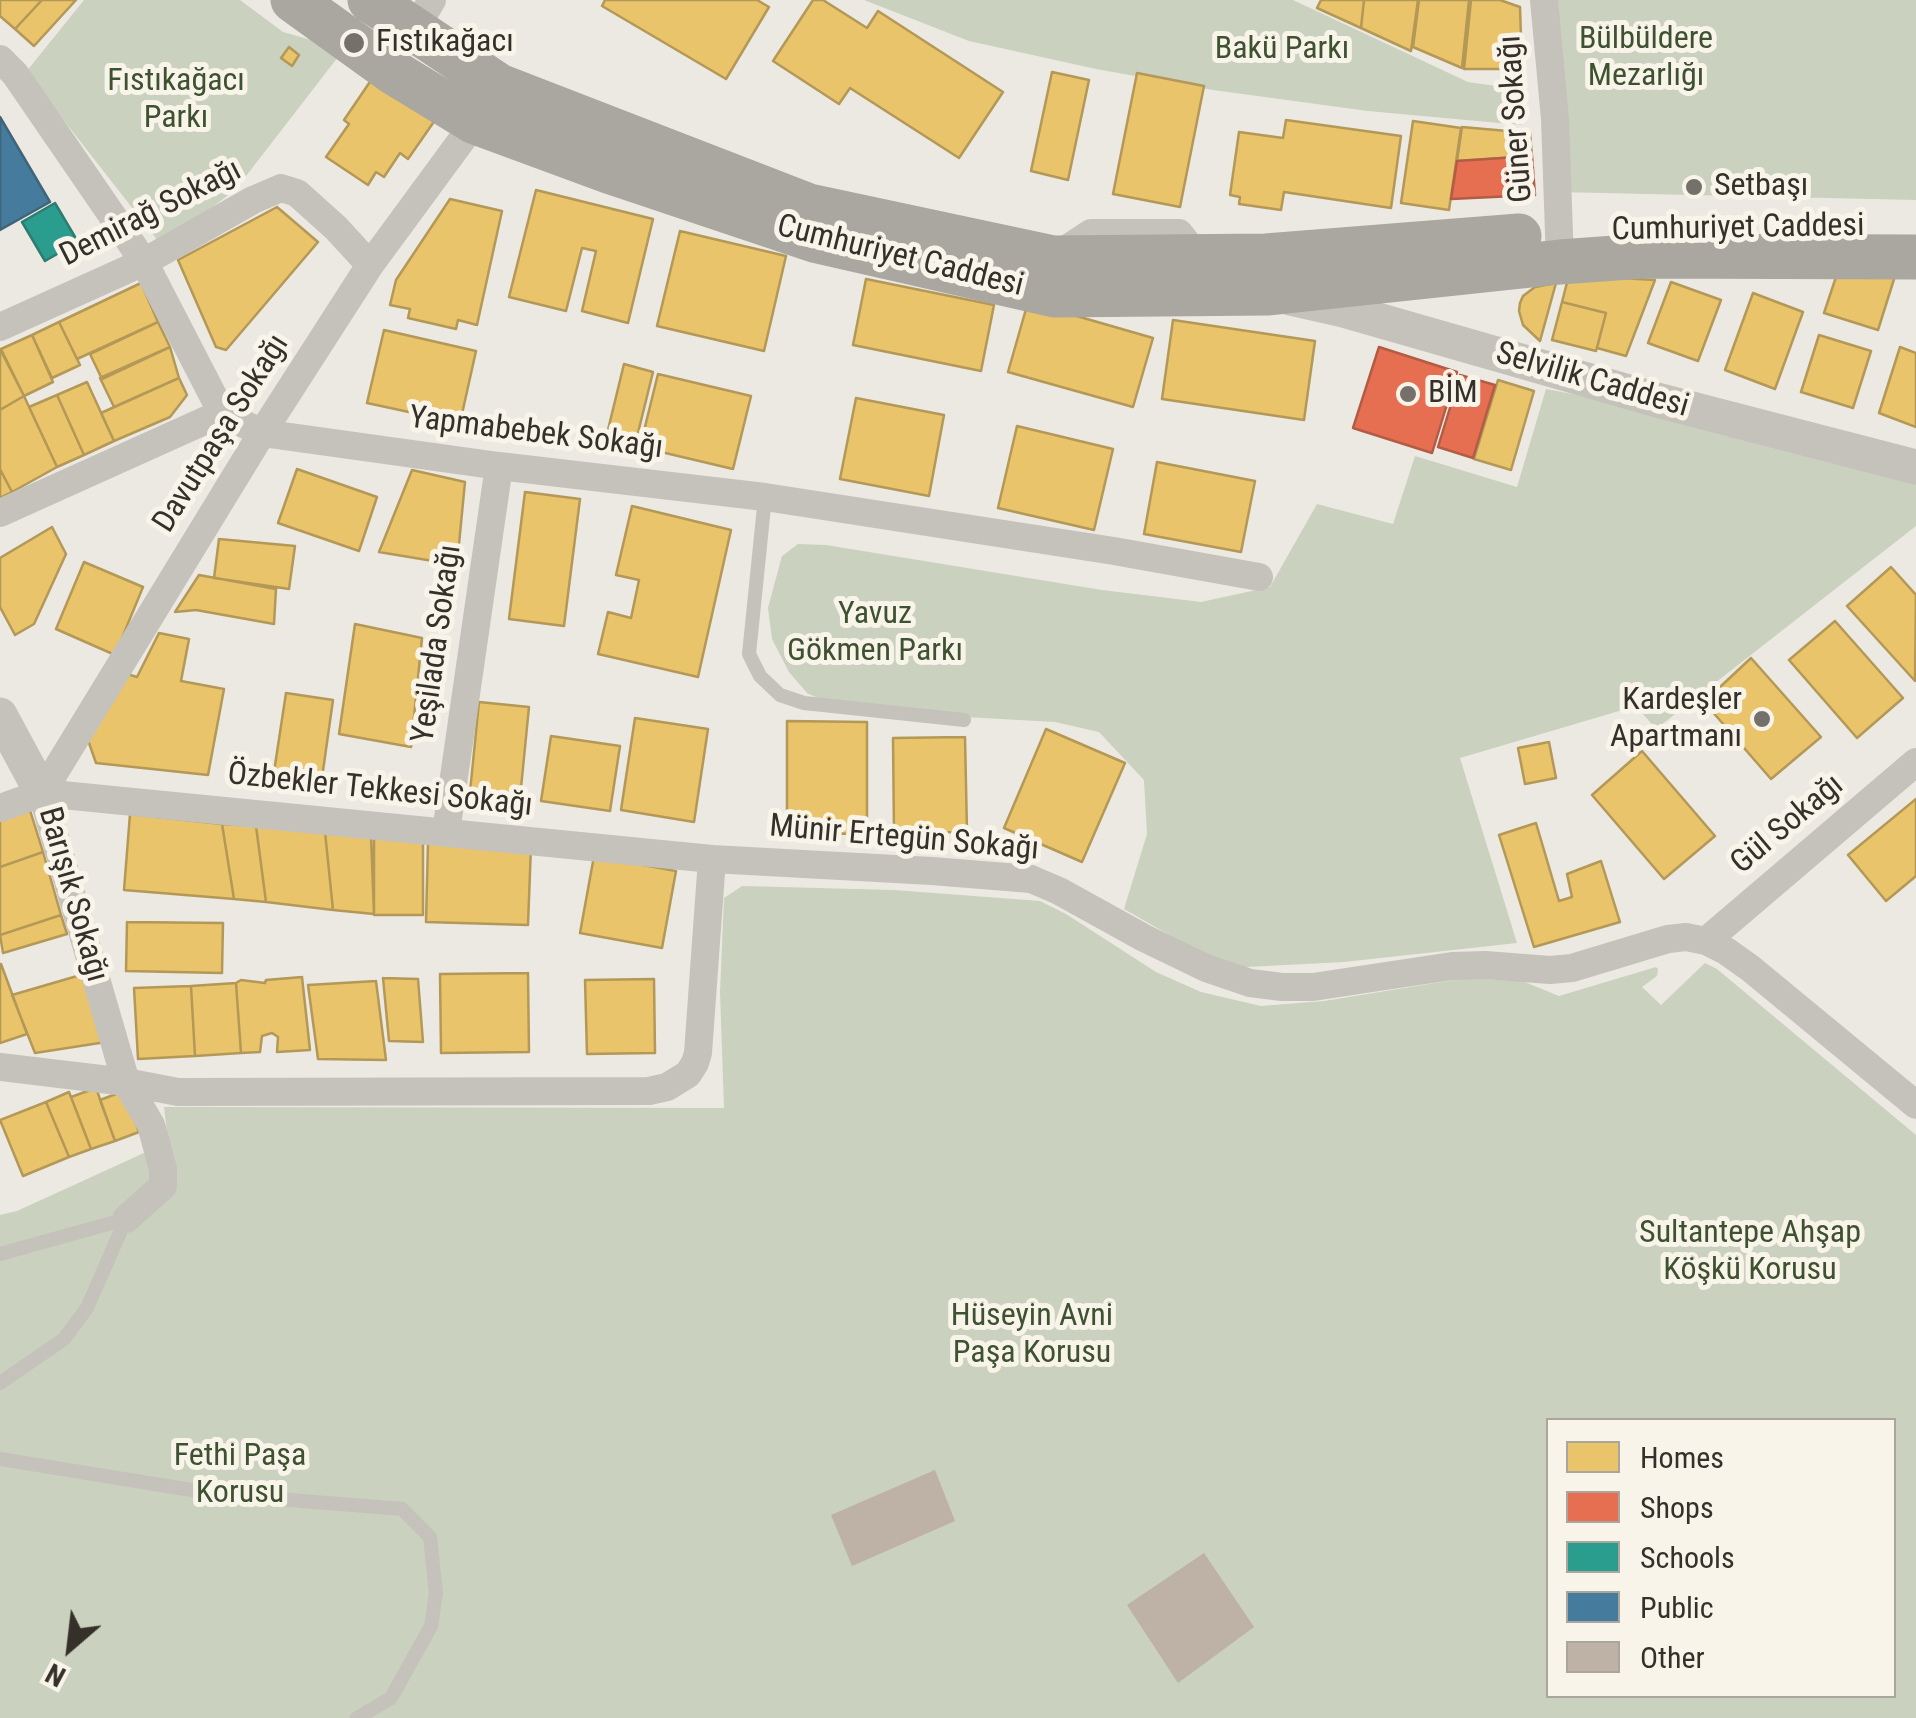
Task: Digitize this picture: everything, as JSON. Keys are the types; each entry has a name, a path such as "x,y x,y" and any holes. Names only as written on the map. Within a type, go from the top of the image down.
{"main road":[{"name":"Cumhuriyet Caddesi","path":"293,0 393,72 474,122 814,240 1055,295 1269,293 1559,247 1665,226 1916,228"},
{"name":"Cumhuriyet Caddesi","path":"370,0 423,15 499,86 808,206 1052,258 1199,258 1559,247 1642,256 1916,257"}],"street":[{"name":"Güner Sokağı","path":"1544,0 1555,119 1559,247"},
{"path":"0,59 15,74 144,262 222,413 0,514"},
{"name":"Davutpaşa Sokağı","path":"42,793 262,432 370,264 474,122"},
{"name":"Demirağ Sokağı","path":"0,327 144,262 281,188 297,193 370,264"},
{"name":"Selvilik Caddesi","path":"1269,293 1916,467"},
{"name":"Yapmabebek Sokağı","path":"222,413 262,432 498,466 765,497 1259,577"},
{"name":"Yeşilada Sokağı","path":"446,832 498,466"},
{"name":"Barışık Sokağı","path":"0,715 42,793 126,1082 151,1125 163,1170 163,1186 126,1219"},
{"name":"Gül Sokağı","path":"1706,941 1916,762"},
{"path":"0,808 42,793"},
{"name":"Özbekler Tekkesi Sokağı","path":"42,793 712,859"},
{"path":"0,1068 178,1092 630,1091 667,1087 688,1074 698,1053 712,859"},
{"name":"Münir Ertegün Sokağı","path":"712,859 1031,879 1206,968 1282,987 1313,987 1452,966 1572,968 1668,940 1706,941"},
{"path":"1706,941 1750,968 1916,1105"}],"lane":[{"path":"765,497 749,654 760,676 780,695 804,703 964,720"},
{"path":"0,1254 126,1219"},
{"path":"0,1384 64,1338 87,1308 126,1219"},
{"path":"0,1459 216,1494 402,1509 430,1537 436,1594 431,1626 392,1698 357,1718"}],"green space":[{"name":"Fıstıkağacı Parkı","path":"84,0 240,0 283,32 311,40 338,57 236,189 162,246 26,72"},
{"name":"Bakü Parkı","path":"864,0 1293,0 1468,82 1517,89 1521,125 1368,111 1096,69 969,41"},
{"name":"Bülbüldere Mezarlığı","path":"1555,0 1916,0 1916,200 1558,192"},
{"name":"Yavuz Gökmen Parkı","path":"1546,389 1916,459 1916,526 1656,729 1636,706 1460,758 1517,943 1344,962 1227,968 1124,909 1147,834 1144,780 1099,732 1055,722 839,708 807,693 789,672 772,639 768,608 782,556 798,544 1201,602 1270,587 1317,504 1393,524 1415,456 1517,487"},
{"name":"Hüseyin Avni Paşa Korusu","path":"742,886 894,890 1040,901 1156,972 1201,992 1261,1006 1324,1001 1466,978 1522,981 1559,996 1656,967 1657,976 1642,987 1661,1005 1705,963 1717,969 1916,1135 1916,1718 0,1718 0,1215 17,1211 168,1142 164,1107 724,1108 720,992 724,898"}],"building: Homes":[{"path":"0,0 42,0 15,29 0,16"},
{"path":"42,0 76,0 34,46 15,29"},
{"path":"605,0 757,0 769,7 726,79 602,6"},
{"path":"813,0 823,0 867,28 878,11 1003,92 959,158 850,88 839,104 773,61"},
{"path":"1321,0 1364,0 1361,28 1317,8"},
{"path":"1364,0 1418,0 1411,51 1361,28"},
{"path":"1419,0 1469,0 1462,68 1413,47"},
{"path":"1471,0 1500,0 1520,7 1522,69 1464,69"},
{"path":"289,47 299,55 292,66 281,58"},
{"path":"378,70 440,113 408,159 400,153 384,177 376,172 368,185 326,157 349,124 344,120"},
{"path":"1052,72 1089,80 1068,180 1031,171"},
{"path":"1137,73 1204,86 1180,207 1113,194"},
{"path":"1286,120 1401,136 1391,208 1284,192 1281,210 1239,204 1240,197 1230,195 1239,132 1283,138"},
{"path":"1413,121 1461,128 1449,210 1401,203"},
{"path":"1462,127 1530,133 1532,156 1457,161"},
{"path":"536,190 653,219 628,323 582,311 596,251 582,248 566,311 509,297"},
{"path":"450,199 502,211 477,325 458,320 456,329 408,318 410,309 390,305 396,280"},
{"path":"277,207 318,242 226,350 216,347 178,260"},
{"path":"680,231 786,256 764,351 657,326"},
{"path":"1842,259 1895,276 1878,330 1824,313"},
{"path":"1569,275 1655,280 1626,356 1597,348 1606,313 1562,302"},
{"path":"866,279 994,305 981,371 853,345"},
{"path":"1671,282 1721,300 1698,361 1648,343"},
{"path":"141,283 158,322 77,359 59,322"},
{"path":"1556,283 1540,341 1523,325 1520,303 1535,287"},
{"path":"1753,293 1803,312 1775,389 1725,370"},
{"path":"1028,302 1153,338 1133,407 1008,372"},
{"path":"1562,302 1606,313 1596,351 1552,340"},
{"path":"1173,320 1315,341 1304,420 1162,399"},
{"path":"59,322 80,365 52,378 32,335"},
{"path":"158,322 170,347 102,379 90,354"},
{"path":"384,330 476,351 460,423 367,403"},
{"path":"32,335 53,382 24,396 1,349"},
{"path":"1819,335 1871,351 1853,408 1801,392"},
{"path":"170,347 179,378 114,407 100,378"},
{"path":"1900,347 1916,353 1916,427 1879,413"},
{"path":"0,349 24,396 0,410"},
{"path":"624,364 653,372 635,445 606,438"},
{"path":"658,374 751,396 733,469 640,447"},
{"path":"179,378 187,395 170,417 114,441 101,413"},
{"path":"1498,380 1534,391 1511,470 1474,459"},
{"path":"87,382 114,441 84,455 57,395"},
{"path":"57,395 84,455 57,467 29,407"},
{"path":"24,396 57,467 12,492 0,469 0,410"},
{"path":"856,398 944,415 929,496 840,479"},
{"path":"1017,426 1113,449 1094,530 998,508"},
{"path":"1157,462 1255,481 1241,552 1144,534"},
{"path":"0,469 12,492 0,498"},
{"path":"297,469 377,497 359,551 278,523"},
{"path":"412,470 465,482 457,565 379,552"},
{"path":"525,492 580,499 564,626 509,619"},
{"path":"632,506 731,530 698,677 598,654 608,612 631,618 639,580 616,575"},
{"path":"52,527 66,554 34,624 15,635 0,607 0,558"},
{"path":"219,539 295,546 289,589 214,578"},
{"path":"84,562 143,587 115,655 56,629"},
{"path":"1891,567 1916,595 1915,681 1847,606"},
{"path":"199,575 276,589 274,624 196,610 175,612"},
{"path":"1835,621 1903,698 1857,738 1789,660"},
{"path":"355,624 422,638 411,747 339,734"},
{"path":"159,633 189,639 181,681 224,689 208,775 96,763 88,740 127,674 137,677"},
{"name":"Kardeşler Apartmanı","path":"1751,658 1821,737 1771,779 1704,702"},
{"path":"286,693 333,700 320,792 272,785"},
{"path":"479,702 529,707 520,798 470,792"},
{"path":"635,718 708,729 694,822 621,810"},
{"path":"787,721 867,722 867,834 787,833"},
{"path":"1046,729 1125,763 1082,862 1004,828"},
{"path":"551,736 620,746 610,811 541,801"},
{"path":"965,737 967,832 894,833 893,738"},
{"path":"1549,742 1556,778 1525,784 1518,748"},
{"path":"1642,751 1715,836 1664,879 1592,795"},
{"path":"1916,799 1916,876 1886,901 1848,855"},
{"path":"29,807 43,852 0,867 0,818"},
{"path":"130,814 222,824 234,899 124,890"},
{"path":"1536,823 1559,901 1572,897 1567,874 1601,861 1620,922 1534,947 1499,835"},
{"path":"222,824 256,826 266,902 234,899"},
{"path":"256,826 325,832 333,910 266,902"},
{"path":"325,832 371,836 374,914 333,910"},
{"path":"423,835 423,915 374,915 374,836"},
{"path":"428,843 531,846 528,925 426,922"},
{"path":"43,852 61,915 0,935 0,867"},
{"path":"594,856 676,871 662,948 580,933"},
{"path":"61,915 67,934 3,953 0,935"},
{"path":"127,922 223,923 222,973 126,971"},
{"path":"0,965 27,1034 0,1043"},
{"path":"528,973 529,1052 441,1053 440,974"},
{"path":"84,974 106,1042 35,1053 12,995"},
{"path":"302,977 310,1050 277,1052 278,1037 272,1033 262,1036 260,1052 241,1053 236,983"},
{"path":"383,978 418,979 423,1042 389,1041"},
{"path":"654,979 655,1053 587,1054 585,980"},
{"path":"376,981 386,1060 318,1059 308,985"},
{"path":"236,983 241,1053 195,1056 191,986"},
{"path":"191,986 195,1056 138,1059 134,988"},
{"path":"96,1088 115,1141 91,1149 71,1097"},
{"path":"124,1091 139,1132 115,1141 100,1100"},
{"path":"69,1092 91,1149 69,1157 46,1102"},
{"path":"46,1102 69,1157 23,1176 0,1120"}],"building: Shops":[{"path":"1532,156 1535,195 1451,199 1457,161"},
{"path":"1379,347 1457,372 1432,453 1353,428"},
{"path":"1460,375 1495,385 1473,458 1438,447"}],"building: Schools":[{"path":"55,203 78,242 45,261 22,222"}],"building: Public":[{"path":"0,117 50,202 0,230"}],"building: Other":[{"path":"935,1470 955,1521 852,1566 831,1515"},
{"path":"1204,1553 1254,1627 1178,1683 1127,1605"}],"place":[{"name":"Fıstıkağacı","path":"354,43"},
{"name":"Setbaşı","path":"1694,187"},
{"name":"BİM","path":"1408,394"},
{"name":"Kardeşler Apartmanı","path":"1762,719"}],"park label":[{"name":"Sultantepe Ahşap Köşkü Korusu","path":"1750,1252"},
{"name":"Fethi Paşa Korusu","path":"240,1476"}]}
